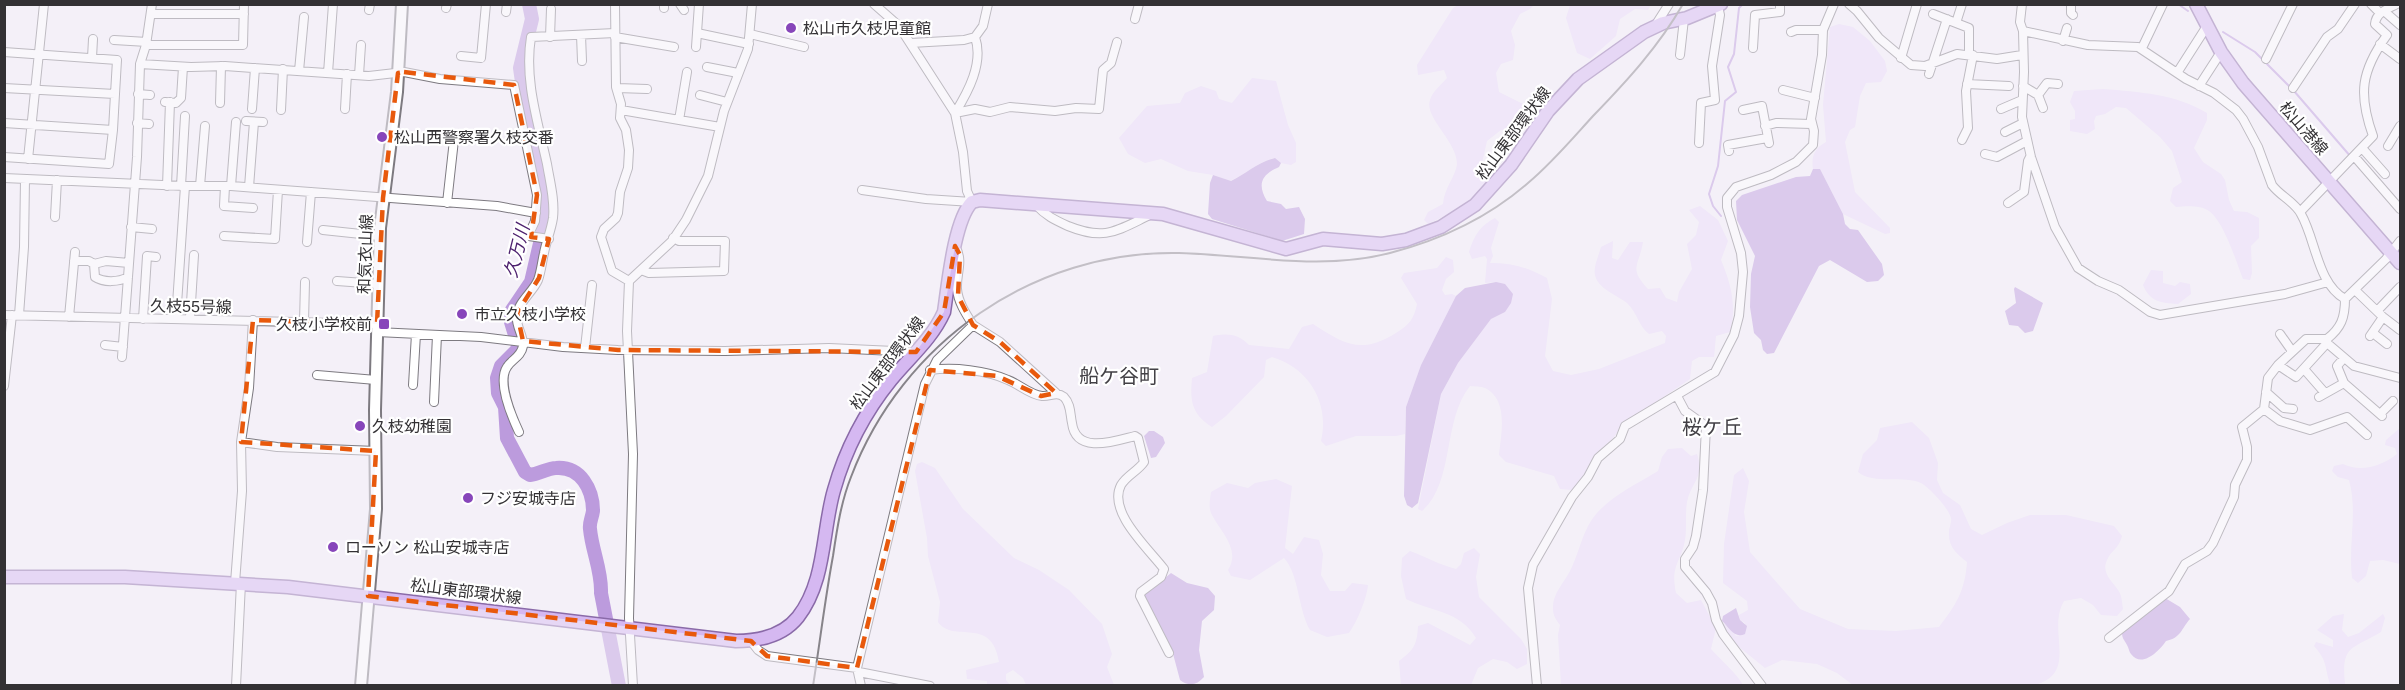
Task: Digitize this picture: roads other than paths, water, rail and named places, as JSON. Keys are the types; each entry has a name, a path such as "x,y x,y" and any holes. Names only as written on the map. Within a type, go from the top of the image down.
{"main road":[{"name":"和気衣山線","path":"361,686 376,508 376,380 380,236 398,73 402,4"},
{"name":"松山港線","path":"2196,4 2221,52 2243,83 2400,263"},
{"name":"松山東部環状線","path":"4,577 126,577 238,583 751,641 778,634 788,628 803,609 818,573 829,508 851,445 875,400 934,331 944,312 955,246 967,208 972,202 980,200 1154,213 1184,219 1286,249 1323,239 1391,244 1426,233 1453,221 1476,205 1507,171 1533,130 1561,95 1578,79 1654,27 1684,19 1720,5"}],"street":[{"path":"28,159 44,4"},
{"path":"122,357 135,184 140,64 146,44 152,4"},
{"path":"114,40 146,44 243,45 244,4"},
{"path":"328,73 333,4"},
{"path":"461,56 481,58 486,4"},
{"path":"615,4 617,88 620,118 626,130 629,150 628,168 620,192 618,213 604,229 601,237 612,271 629,281"},
{"path":"696,47 699,4"},
{"path":"633,686 627,628 633,454 628,349 629,281 673,238 686,220 708,176 727,102 748,44 752,4"},
{"path":"862,190 926,199 972,202 967,191 963,152 955,113 900,27 874,4"},
{"path":"955,113 974,75 977,47 975,37 982,26 988,4"},
{"path":"1135,19 1139,4"},
{"path":"1654,27 1669,4"},
{"path":"1756,44 1755,15 1780,12 1780,4"},
{"path":"1537,686 1528,588 1533,565 1572,497 1588,477 1598,458 1620,439 1625,426 1715,372 1737,326 1743,261 1732,229 1727,198 1737,187 1771,175 1796,162 1813,145 1814,131 1811,124 1822,55 1823,30 1834,4"},
{"path":"1849,4 1879,38 1901,58 1917,67 1957,54 1997,59 2022,55"},
{"path":"1901,58 1917,4"},
{"path":"1956,23 1962,4"},
{"path":"2022,4 2020,22 2023,31 2023,123 2031,157 2055,227 2078,268 2098,281 2119,290 2150,312 2168,314 2285,294 2328,282"},
{"path":"2071,4 2073,15"},
{"path":"2142,48 2163,4"},
{"path":"2266,59 2293,4"},
{"path":"2293,88 2327,37 2338,29 2355,4"},
{"path":"2371,4 2400,24"},
{"path":"2300,212 2373,136 2365,113 2364,78 2387,34 2375,24 2382,12 2397,4"},
{"path":"1700,144 1701,103 1714,100 1712,66 1720,5"},
{"path":"550,37 551,9"},
{"path":"151,14 244,14"},
{"path":"1933,14 1969,28 1971,55 1967,84 1968,128 1962,140"},
{"path":"300,71 304,17"},
{"path":"1680,55 1684,19"},
{"path":"1929,74 1947,19"},
{"path":"2176,73 2207,26"},
{"path":"2064,40 2067,28"},
{"path":"1791,32 1823,30"},
{"path":"2023,31 2088,45 2142,48 2176,73 2214,93 2236,110 2258,147 2277,192 2300,212 2328,282 2345,299"},
{"path":"697,33 748,44"},
{"path":"750,34 804,47"},
{"path":"581,35 582,61"},
{"path":"519,432 511,415 503,385 503,374 508,365 519,356 517,313 539,278 553,216 553,195 529,82 531,37 615,35 674,47"},
{"path":"911,43 975,37"},
{"path":"92,58 93,39"},
{"path":"955,113 975,109 990,112 1010,107 1055,111 1076,108 1099,109 1103,70 1111,63 1118,42"},
{"path":"2380,44 2400,59"},
{"path":"359,75 361,45"},
{"path":"4,52 117,60 109,164 4,157"},
{"path":"2199,86 2221,52"},
{"path":"140,64 283,69 359,75 413,73 440,79 514,85 537,195 533,229 528,236 548,239"},
{"path":"220,102 221,66"},
{"path":"167,186 168,102 176,103 181,98 183,67"},
{"path":"707,67 738,74"},
{"path":"252,109 255,68"},
{"path":"281,110 283,69"},
{"path":"679,120 687,72"},
{"path":"345,109 347,74"},
{"path":"2038,95 2047,83 2058,84"},
{"path":"1967,84 1999,89 2009,86"},
{"path":"2023,86 2038,95 2043,108"},
{"path":"4,88 116,94"},
{"path":"617,88 647,89"},
{"path":"1783,90 1815,98"},
{"path":"138,94 150,95"},
{"path":"700,95 727,102"},
{"path":"2001,109 2022,100"},
{"path":"1729,151 1728,145 1768,141 1762,106 1743,110"},
{"path":"621,110 720,127"},
{"path":"176,319 185,116"},
{"path":"249,187 250,121 263,122"},
{"path":"236,122 224,206 247,210"},
{"path":"4,123 113,130"},
{"path":"137,123 149,124"},
{"path":"1765,126 1776,123 1811,124"},
{"path":"2005,132 2023,123"},
{"path":"200,186 205,126"},
{"path":"2388,146 2400,126"},
{"path":"447,202 454,140"},
{"path":"1985,154 1997,157 2027,141"},
{"path":"2362,148 2385,174"},
{"path":"2354,156 2400,209"},
{"path":"2008,203 2025,192 2028,161 2031,157"},
{"path":"4,178 167,186 249,187 497,206 536,213"},
{"path":"4,386 12,315 24,247 25,178"},
{"path":"55,217 57,180"},
{"path":"224,236 275,238 279,217 278,190"},
{"path":"306,242 311,192"},
{"path":"1036,205 1054,220 1094,234 1114,231 1154,213"},
{"path":"256,226 256,237"},
{"path":"131,227 152,229"},
{"path":"323,230 380,236"},
{"path":"641,270 649,273 724,271 724,241 679,241 673,238"},
{"path":"2277,365 2296,377 2304,369 2343,321 2345,299 2400,241"},
{"path":"955,246 960,255 958,296 974,325 1000,342 1067,402 1072,427 1078,437 1086,442 1106,444 1135,436 1138,438 1144,462 1121,485 1118,502 1124,519 1164,568 1161,577 1141,592 1140,596 1169,653"},
{"path":"69,317 75,252"},
{"path":"190,319 194,255"},
{"path":"143,319 147,256 156,257"},
{"path":"74,261 89,261 94,264 106,261 129,263"},
{"path":"94,264 94,277 97,280 117,281 128,277"},
{"path":"337,281 378,284"},
{"path":"303,322 305,282"},
{"path":"585,348 592,285"},
{"path":"2387,344 2371,334 2380,314 2400,289"},
{"path":"2355,290 2400,330"},
{"name":"久枝55号線","path":"12,315 303,322 377,328 416,334 519,340 585,348 724,351 828,348 916,352"},
{"path":"236,686 242,491 241,442 249,388 253,320"},
{"path":"861,686 858,670 925,384 937,360 974,325"},
{"path":"413,385 416,334"},
{"path":"2280,334 2292,351"},
{"path":"432,402 438,376 437,335"},
{"path":"2109,638 2169,591 2186,564 2206,551 2213,543 2234,497 2235,485 2247,460 2247,447 2242,427 2264,409 2268,378 2277,365 2292,351 2306,339 2327,341 2354,366 2400,378"},
{"path":"105,345 123,347"},
{"path":"2344,358 2337,366 2344,383 2381,415 2393,401"},
{"path":"930,370 943,369 997,376 1041,396 1056,393"},
{"path":"2304,369 2322,395 2344,383"},
{"path":"317,375 376,380"},
{"path":"2266,392 2284,408 2293,409"},
{"path":"1677,396 1686,411 1706,426 1703,490 1696,536 1693,547 1685,560 1685,567 1706,592 1723,634 1762,686"},
{"path":"2264,409 2280,420 2310,430 2347,417 2367,435"},
{"path":"241,442 277,447 376,451"},
{"path":"751,641 767,656 858,670 930,686"}],"waterway":[{"name":"久万川","path":"529,4 532,19 520,68 526,110 537,143 534,152 543,196 544,226 531,282 512,310 511,322 518,345 517,350 501,366 497,378 498,393 505,407 507,438 525,472 530,475 553,468 565,468 579,475 591,495 593,511 590,525 591,537 619,686"},
{"path":"1721,216 1713,206 1709,194 1718,166 1725,101 1736,92 1728,67 1734,54 1739,8 1743,4"},
{"path":"2178,4 2188,11"},
{"path":"2223,32 2255,52 2290,87"},
{"path":"2294,91 2351,157"}],"railway":[{"path":"813,686 838,526 851,477 874,428 903,385 939,346 980,313 1025,287 1074,268 1125,256 1179,253 1338,261 1390,253 1445,234 1480,217 1513,195 1562,151 1642,63 1683,4"}],"place":[{"name":"松山市久枝児童館","path":"791,28"},
{"name":"松山西警察署久枝交番","path":"382,137"},
{"name":"市立久枝小学校","path":"462,314"},
{"name":"久枝小学校前","path":"384,324"},
{"name":"久枝幼稚園","path":"360,426"},
{"name":"フジ安城寺店","path":"468,498"},
{"name":"ローソン 松山安城寺店","path":"333,547"}],"district":[{"name":"船ケ谷町","path":"1119,376"},
{"name":"桜ケ丘","path":"1712,427"}]}
